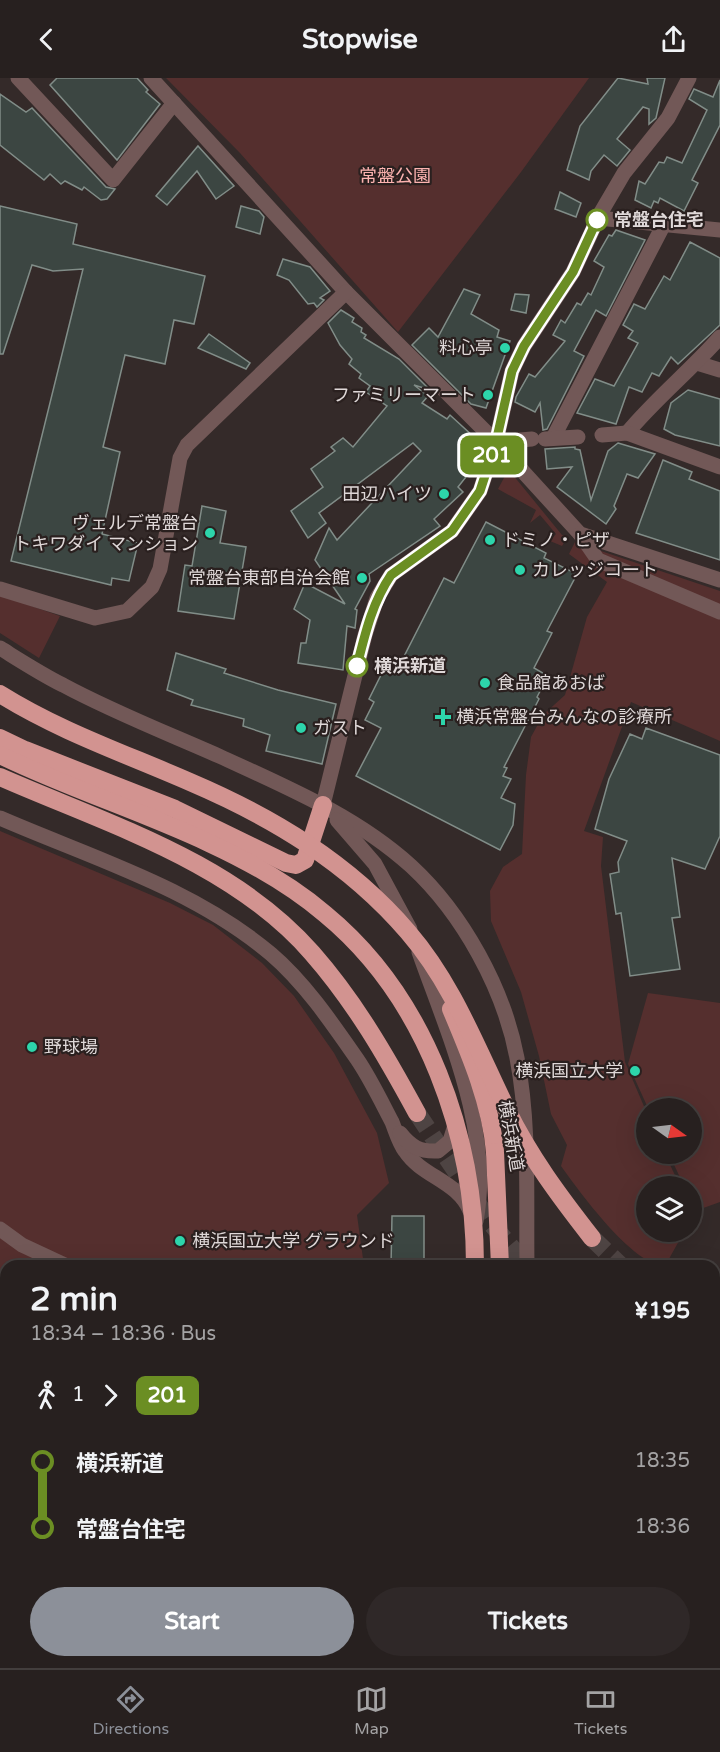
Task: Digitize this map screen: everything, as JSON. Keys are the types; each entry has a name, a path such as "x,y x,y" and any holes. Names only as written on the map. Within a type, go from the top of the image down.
{"highway":[{"name":"横浜新道","path":"0,694 54,723 233,801 287,830 361,884 408,932 428,958 476,1072 489,1118 495,1152 500,1260"},
{"path":"0,738 175,809 286,863 296,865 304,860 323,805"},
{"path":"0,755 208,843 296,891 326,914 378,970 405,1010 440,1078 456,1121 465,1158 475,1225 475,1260"},
{"path":"0,777 171,852 224,880 271,913 311,951 346,994 375,1036 417,1113"},
{"path":"428,958 456,1003 527,1148 554,1190 592,1238"}],"street":[{"path":"18,78 113,180 174,103"},
{"path":"151,78 346,292 496,442 580,534 598,560 720,612"},
{"path":"323,805 365,635 377,597 391,575 452,531 480,491 496,442 512,371 524,346 573,272 598,218 624,173 668,118 689,78"},
{"path":"598,218 720,230"},
{"path":"543,439 664,224"},
{"path":"0,589 95,618 127,610 141,600 152,588 160,569 180,458 188,445 346,292"},
{"path":"627,434 652,403 697,363 720,337"},
{"path":"697,363 720,370"},
{"path":"602,435 627,434 720,467"},
{"path":"496,442 578,436"},
{"path":"580,534 720,580"},
{"path":"0,648 64,686 323,805 382,843 412,867 447,907 478,954 495,990 509,1023 518,1059 526,1173 527,1260"},
{"path":"323,805 375,864 411,931 469,1101 480,1197 475,1225"},
{"path":"0,818 96,857 177,894 218,917 271,954 303,987 358,1060 404,1150 417,1166 455,1189 466,1202 475,1225"},
{"path":"392,1123 408,1142 422,1152 438,1152 450,1141 456,1121"},
{"path":"0,1229 21,1245 54,1260"}],"green space":[{"name":"常盤公園","path":"166,78 589,78 521,172 398,332 240,153"},
{"path":"513,475 562,535 568,536 562,546 550,541 556,534 540,515 530,523 536,510 498,489 505,476"},
{"path":"577,538 598,550 720,591 720,741 631,702 584,831 603,837 601,866 625,1062 640,1098 636,1098 636,1164 670,1164 675,1176 636,1176 636,1242 678,1242 668,1260 647,1260 623,1241 593,1209 561,1166 567,1145 551,1114 539,1056 521,992 491,921 490,891 503,867 522,854 526,775 531,737 543,715 565,695 587,617 607,582 569,554"},
{"path":"0,595 60,616 39,658 0,633"},
{"name":"横浜国立大学 グラウンド","path":"0,831 170,903 213,925 262,963 294,996 334,1053 377,1133 389,1183 357,1215 363,1260 0,1260"},
{"path":"648,993 720,1003 720,1202 702,1208 702,1176 679,1176 674,1164 702,1164 702,1098 643,1098 628,1064"}],"building":[{"path":"57,78 137,78 148,90 146,92 160,104 117,160 50,85"},
{"path":"618,78 648,84 647,78 665,78 656,118 649,124 649,109 643,107 617,139 630,150 617,166 604,155 591,171 589,180 567,170 580,126"},
{"path":"720,80 720,125 692,180 698,183 684,211 660,198 658,203 654,201 651,208 635,200 639,181 645,184 659,162 664,163 667,157 682,163 707,110 689,99 694,89 713,97"},
{"path":"0,94 26,112 32,108 106,187 115,189 107,199 101,200 84,187 82,190 65,181 61,184 50,174 44,180 0,145"},
{"path":"198,146 234,186 216,199 197,171 167,205 156,196"},
{"path":"560,192 581,203 576,217 555,209"},
{"path":"0,206 77,224 73,244 205,276 194,324 174,320 165,364 125,355 103,447 120,452 102,534 138,543 129,581 112,578 111,585 11,561 83,269 53,271 32,265 3,354 0,354"},
{"path":"241,206 259,211 264,217 260,234 236,227"},
{"path":"616,230 645,240 606,316 596,310 574,351 584,356 547,429 543,430 540,403 535,412 515,402 516,397 529,374 535,377 565,341 553,335 561,320 565,323 577,303 581,305 588,293 591,295 604,267 594,261 609,235 612,236"},
{"path":"690,242 720,258 720,325 678,364 671,357 659,376 652,373 642,392 629,387 616,424 577,413 595,379 614,386 638,343 628,338 633,331 623,325 634,304 645,309 664,276 670,280"},
{"path":"283,259 310,267 330,291 320,298 324,300 317,307 314,303 308,304 289,280 277,275"},
{"path":"464,289 480,295 471,314 499,330 497,337 510,341 486,408 471,404 412,345 429,328 438,337"},
{"path":"515,294 529,295 526,313 511,310"},
{"path":"341,310 354,318 352,322 362,328 361,332 366,335 364,338 399,359 430,390 414,385 428,396 422,403 447,419 450,415 475,438 468,459 472,460 466,477 458,487 463,492 434,519 440,526 369,574 370,581 355,609 357,610 355,628 347,626 343,670 298,663 301,643 306,643 310,620 294,609 305,583 345,604 315,560 329,528 337,540 421,451 413,443 319,513 326,523 308,538 291,511 323,487 311,469 335,451 331,447 343,438 353,447 387,406 366,392 370,386 359,378 361,374 349,364 352,359 340,345 328,323"},
{"path":"209,334 250,363 246,369 198,348"},
{"path":"688,390 720,399 720,446 675,435 664,429 671,403"},
{"path":"618,443 655,454 638,478 627,474 614,506 616,509 606,524 557,487 572,467 547,469 545,449 575,447 580,450 591,500 608,451"},
{"path":"663,460 692,472 689,479 720,491 720,560 636,533"},
{"path":"202,506 226,511 220,543 246,547 234,619 178,611 185,565 192,566"},
{"path":"486,522 546,553 544,558 577,574 547,631 552,633 534,668 548,676 537,697 539,699 504,767 507,768 503,776 511,779 501,798 515,804 513,825 500,850 356,776 381,728 365,720 374,702 369,699 384,669 395,674 444,578 454,583"},
{"path":"176,653 226,669 224,673 278,690 336,704 322,764 266,751 270,735 243,726 244,719 191,705 193,700 167,690"},
{"path":"646,728 720,755 720,836 705,869 672,858 680,917 672,918 680,969 630,976 621,913 616,914 610,874 619,872 618,862 627,841 595,829 609,779 630,734 642,739"},
{"path":"392,1216 424,1216 424,1260 391,1260"}],"tunnel":[{"path":"417,1113 490,1222 522,1260"},
{"path":"592,1238 615,1260"}],"bus line":[{"name":"201","path":"357,666 377,597 391,575 452,531 480,491 496,442 512,371 524,346 573,272 597,220"}],"place":[{"name":"常盤台住宅","path":"597,220"},
{"name":"料心亭","path":"505,348"},
{"name":"ファミリーマート","path":"488,395"},
{"name":"田辺ハイツ","path":"444,494"},
{"name":"ヴェルデ常盤台 トキワダイ マンション","path":"210,533"},
{"name":"ドミノ・ピザ","path":"490,540"},
{"name":"カレッジコート","path":"520,570"},
{"name":"常盤台東部自治会館","path":"362,578"},
{"name":"横浜新道","path":"357,666"},
{"name":"食品館あおば","path":"485,683"},
{"name":"横浜常盤台みんなの診療所","path":"443,717"},
{"name":"ガスト","path":"301,728"},
{"name":"野球場","path":"32,1047"},
{"name":"横浜国立大学","path":"635,1071"},
{"name":"横浜国立大学 グラウンド","path":"180,1241"}]}
